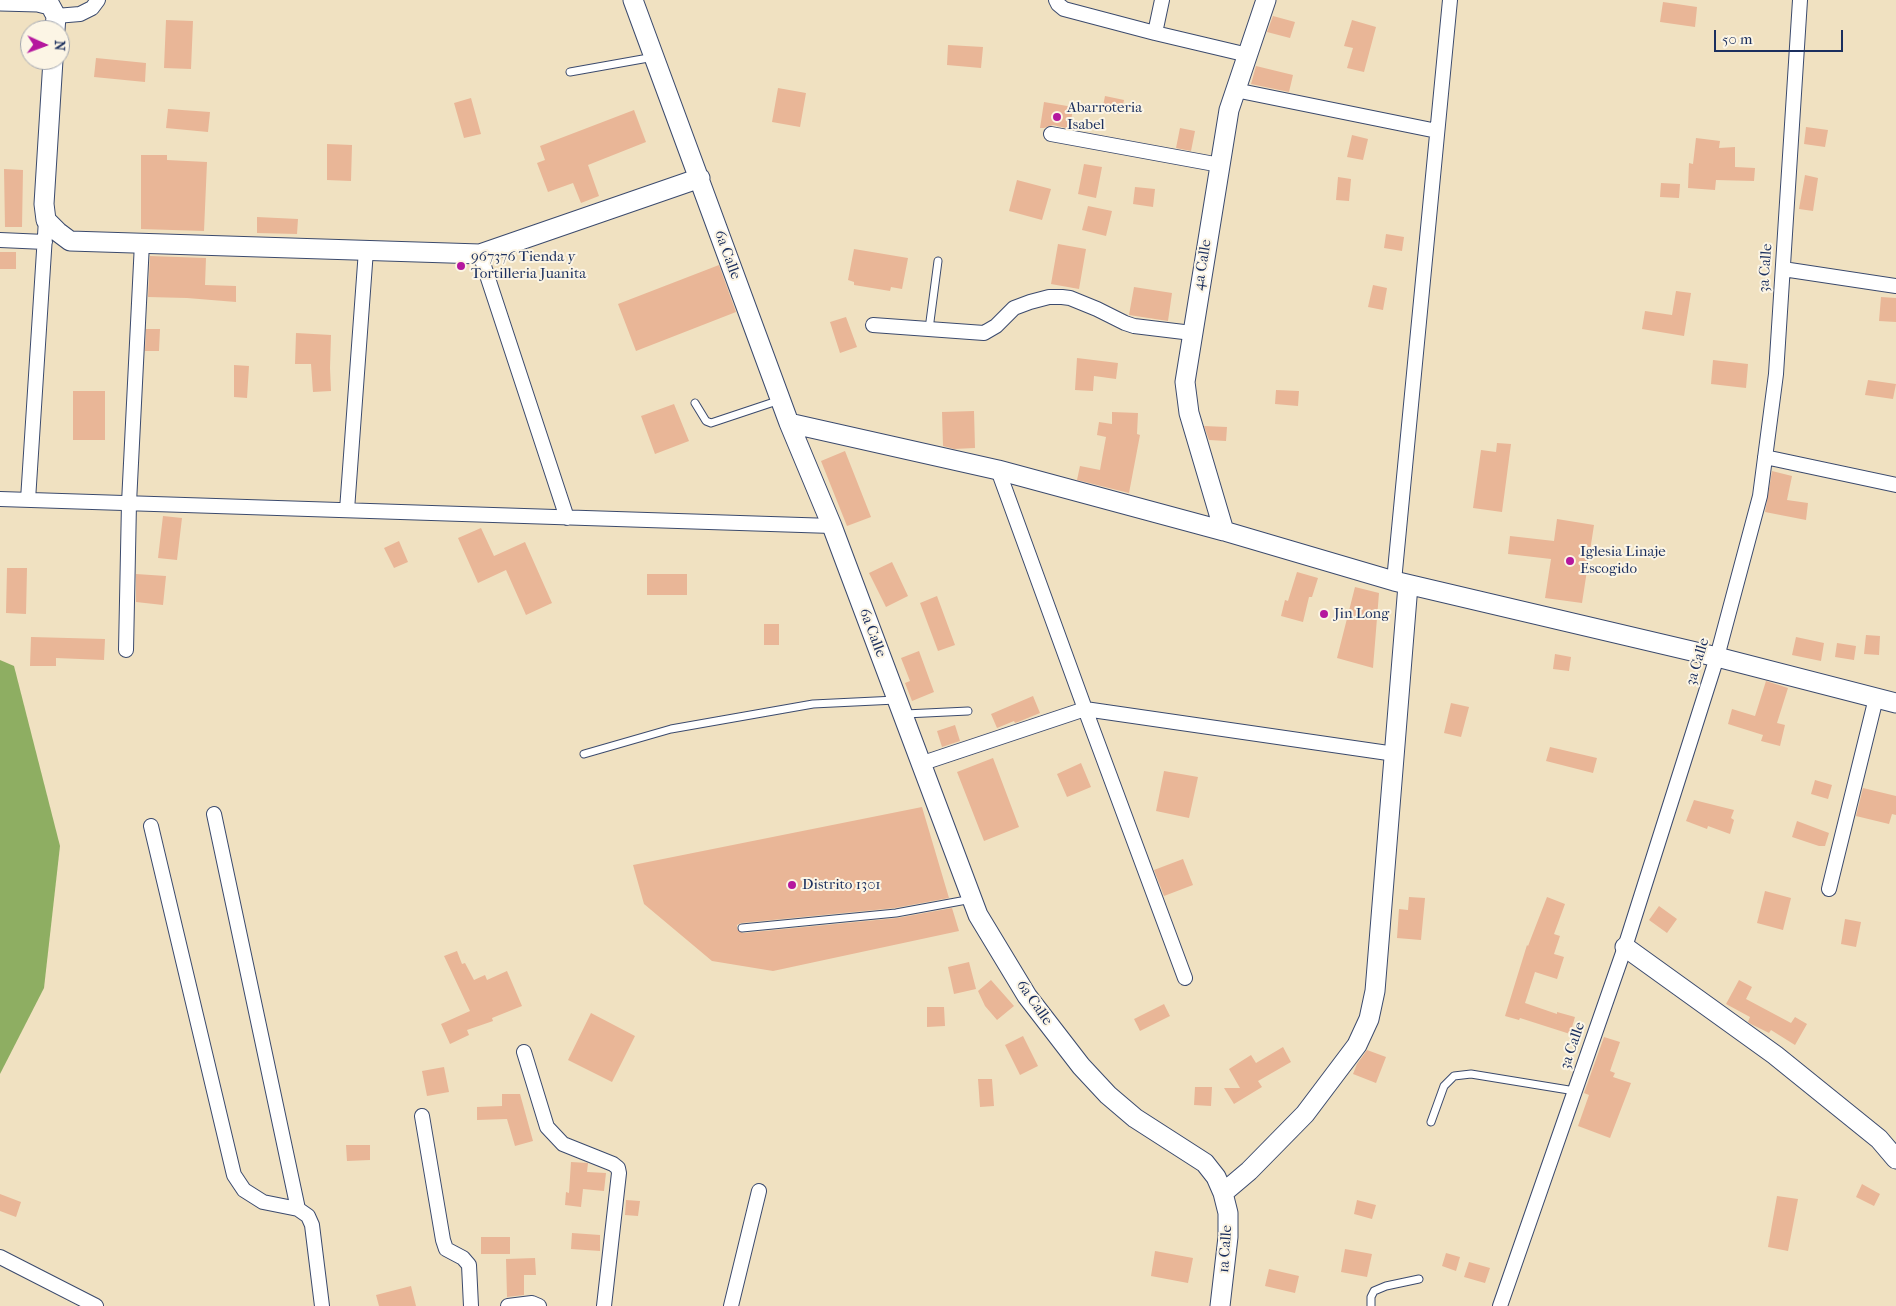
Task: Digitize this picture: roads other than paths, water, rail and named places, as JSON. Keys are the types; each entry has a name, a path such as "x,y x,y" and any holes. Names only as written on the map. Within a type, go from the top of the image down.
{"street":[{"path":"0,0 38,2 50,5 55,20"},
{"path":"64,20 92,8 98,0"},
{"name":"6a Calle","path":"633,0 700,178 788,423 832,526 978,915 1027,996 1081,1066 1108,1095 1135,1118 1205,1163 1216,1177 1223,1193"},
{"path":"1056,0 1064,9 1248,55"},
{"path":"1154,33 1162,0"},
{"name":"4a Calle","path":"1224,531 1189,412 1185,382 1229,110 1266,0"},
{"path":"1223,1193 1305,1114 1357,1045 1369,1019 1375,991 1395,754 1401,583 1437,131 1450,0"},
{"name":"3a Calle","path":"1500,1306 1625,948 1717,658 1760,496 1776,374 1800,0"},
{"path":"28,500 46,220 44,204 52,70"},
{"path":"1235,90 1437,131"},
{"path":"1051,134 1220,166"},
{"path":"46,220 58,232 70,240 480,254 700,178"},
{"path":"0,240 44,242"},
{"path":"126,650 129,504 142,243"},
{"path":"347,510 366,250"},
{"path":"480,254 567,518"},
{"path":"1782,269 1896,286"},
{"path":"873,324 984,332 996,326 1014,308 1030,302 1062,297 1097,308 1134,326 1192,333"},
{"path":"788,423 998,470 1224,531 1401,583 1717,658 1896,703"},
{"path":"1765,457 1896,486"},
{"path":"998,470 1185,978"},
{"path":"0,499 832,526"},
{"path":"1829,889 1876,698"},
{"path":"920,764 1085,709 1395,754"},
{"path":"214,814 298,1209"},
{"path":"151,826 234,1175 244,1190 263,1202 298,1209 308,1216 312,1225 322,1306"},
{"path":"1625,948 1775,1056 1879,1139 1896,1159"},
{"path":"524,1052 547,1127 563,1144 613,1164 618,1168 604,1306"},
{"path":"422,1116 443,1240 446,1249 463,1258 469,1265 471,1306"},
{"path":"731,1306 759,1191"},
{"name":"1a Calle","path":"1220,1306 1228,1237 1228,1213 1223,1193"},
{"path":"0,1257 96,1306"},
{"path":"508,1306 532,1303 539,1306"}],"lane":[{"path":"570,72 654,57"},
{"path":"929,329 938,261"},
{"path":"695,403 706,421 711,423 780,400"},
{"path":"584,754 671,729 804,705 968,711"},
{"path":"742,928 896,913 972,899"},
{"path":"1432,1122 1444,1086 1454,1076 1471,1074 1575,1091"},
{"path":"1371,1306 1371,1297 1374,1291 1386,1286 1419,1279"}],"place":[{"name":"Abarroteria Isabel","path":"1057,117"},
{"name":"967376 Tienda y Tortilleria Juanita","path":"461,266"},
{"name":"Iglesia Linaje Escogido","path":"1570,561"},
{"name":"Jin Long","path":"1324,614"},
{"name":"Distrito 1301","path":"792,885"}]}
